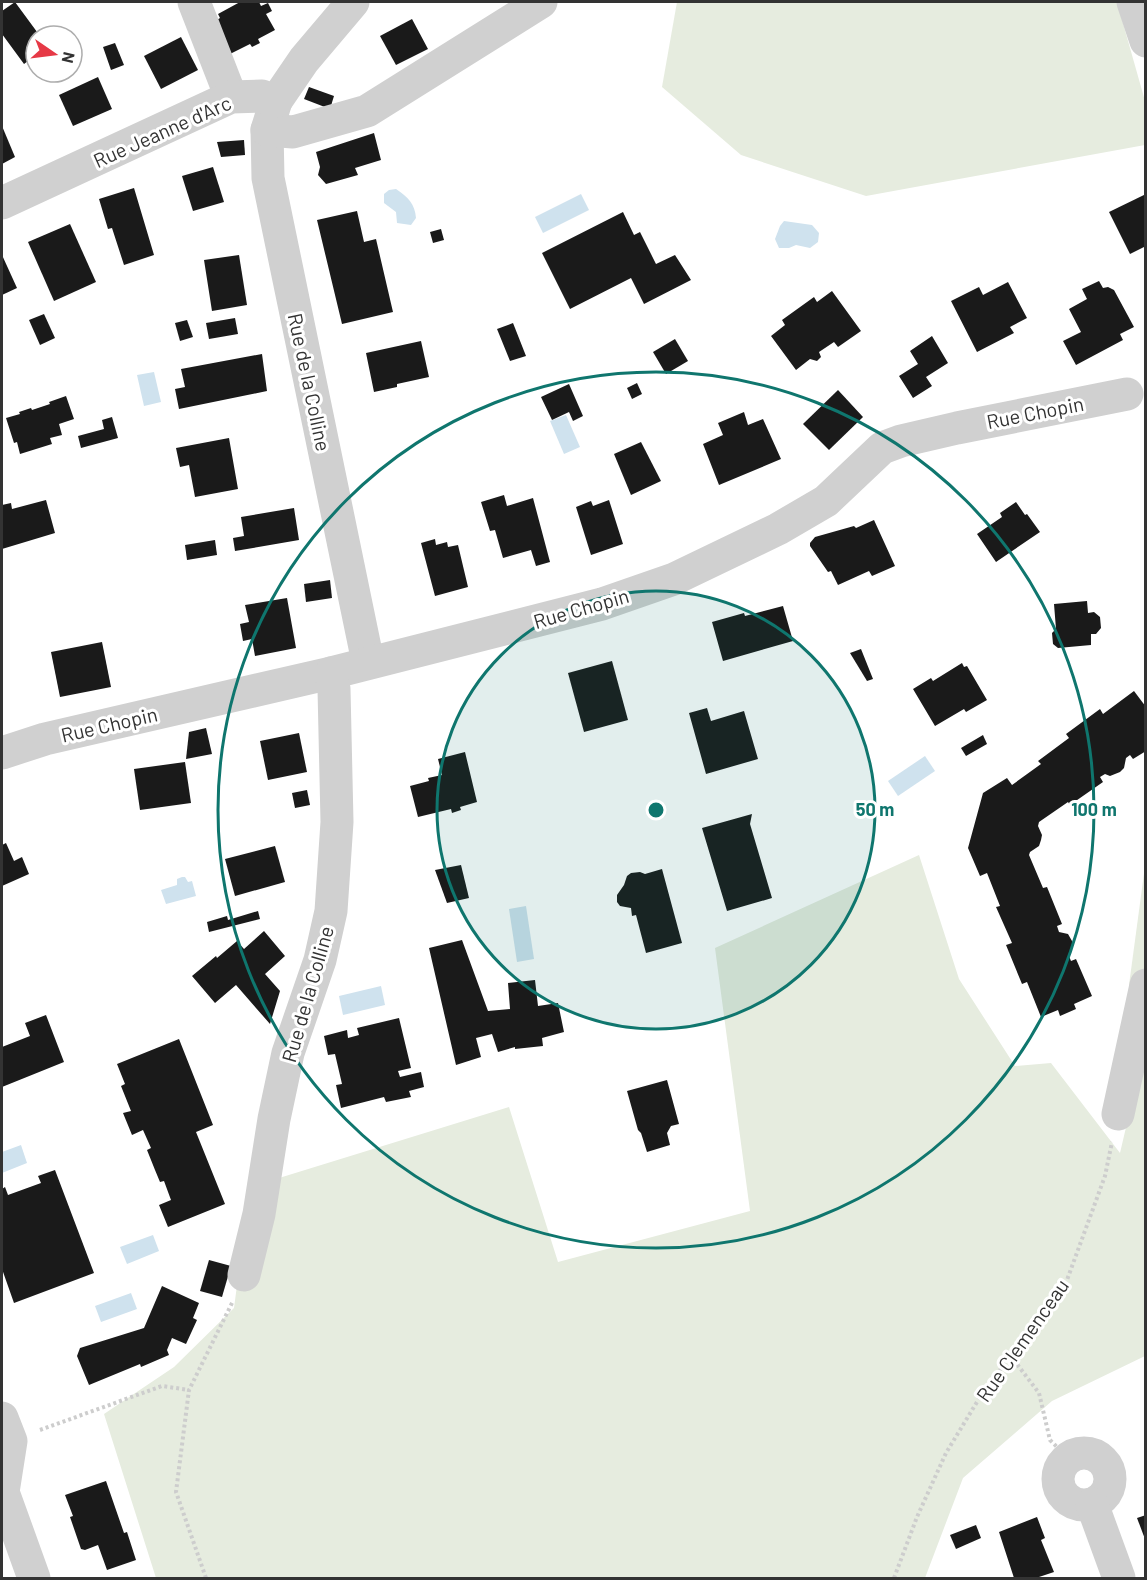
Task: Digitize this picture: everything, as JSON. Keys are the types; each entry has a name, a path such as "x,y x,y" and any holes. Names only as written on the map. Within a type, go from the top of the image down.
{"street":[{"path":"194,2 231,97"},
{"path":"271,116 304,60 353,2"},
{"name":"Rue Jeanne d'Arc","path":"2,203 231,97 262,96 271,116 293,132 367,111 541,2"},
{"path":"1133,2 1146,41"},
{"name":"Rue de la Colline","path":"271,116 268,178 275,220 368,662"},
{"name":"Rue Chopin","path":"2,753 45,739 331,674 368,662 602,604 674,579 778,529 826,501 882,448 901,441 1127,394"},
{"name":"Rue de la Colline","path":"244,1275 259,1214 274,1119 288,1053 320,960 331,911 337,822 334,689 331,674"},
{"path":"1118,1114 1146,985"},
{"path":"6,1430 3,1492 34,1578"},
{"path":"1068,1458 1059,1471 1058,1480 1063,1495 1076,1504 1084,1506 1092,1504 1119,1578"}],"path":[{"name":"Rue Clemenceau","path":"894,1578 917,1517 946,1453 980,1397 1067,1280 1105,1176 1118,1114"},
{"path":"206,1578 176,1492 189,1390 224,1322 244,1275"},
{"path":"1010,1355 1039,1393 1050,1440 1068,1458"},
{"path":"6,1430 162,1386 189,1390"}],"shaded area":[{"path":"677,2 1117,2 1145,101 1145,145 866,196 741,155 662,87"},
{"path":"919,855 959,979 1015,1066 1051,1063 1120,1153 1145,1046 1145,1356 1052,1401 963,1478 925,1578 156,1578 104,1414 174,1367 234,1308 250,1187 509,1107 558,1262 750,1211 715,948"},
{"path":"1145,866 1145,1033 1129,985"}],"water":[{"path":"396,189 407,198 414,209 416,218 411,225 397,223 396,212 384,203 384,194"},
{"path":"581,194 589,210 543,233 535,217"},
{"path":"784,221 812,225 819,233 818,242 810,248 796,245 779,248 775,239"},
{"path":"154,372 161,402 144,406 137,375"},
{"path":"566,415 580,447 564,454 550,421"},
{"path":"925,756 935,771 898,796 888,781"},
{"path":"185,877 188,882 192,881 196,896 166,904 161,890 177,885 177,879"},
{"path":"526,906 534,959 517,962 509,909"},
{"path":"381,986 385,1005 343,1015 339,996"},
{"path":"21,1145 27,1163 2,1173 2,1152"},
{"path":"153,1235 159,1251 127,1264 120,1247"},
{"path":"131,1293 137,1309 101,1322 95,1306"}],"building":[{"path":"15,2 31,24 24,24 24,64 2,34 2,11"},
{"path":"240,2 259,2 261,6 268,3 272,11 266,14 275,30 258,39 260,43 252,47 250,44 224,57 212,23 220,18 218,14"},
{"path":"412,19 428,49 396,65 380,36"},
{"path":"181,37 198,70 161,89 144,56"},
{"path":"115,43 124,65 111,70 103,47"},
{"path":"98,77 112,109 73,126 59,95"},
{"path":"309,87 334,96 330,109 304,99"},
{"path":"2,126 15,157 2,164"},
{"path":"374,133 381,160 355,168 358,175 326,184 318,175 320,167 316,152"},
{"path":"244,140 245,155 221,157 217,142"},
{"path":"213,167 224,202 193,211 182,176"},
{"path":"134,188 154,255 124,265 112,228 108,229 99,199"},
{"path":"1146,194 1146,246 1130,254 1109,212"},
{"path":"357,211 364,242 376,239 393,312 342,324 317,220"},
{"path":"623,212 634,235 640,232 656,264 675,255 691,280 644,304 631,278 570,309 542,253"},
{"path":"70,224 96,282 54,301 28,242"},
{"path":"441,229 444,240 433,243 430,232"},
{"path":"2,255 17,288 2,295"},
{"path":"239,255 247,305 212,311 204,260"},
{"path":"1099,281 1103,288 1108,287 1114,290 1134,327 1120,334 1123,340 1076,365 1063,341 1081,332 1069,309 1087,299 1082,289"},
{"path":"1008,282 1027,318 1010,327 1014,333 977,352 951,301 979,287 983,295"},
{"path":"832,291 861,331 838,347 834,342 819,352 821,357 817,361 810,359 796,370 771,336 785,325 782,320 814,297 817,302"},
{"path":"44,314 55,338 40,345 29,320"},
{"path":"235,318 238,334 209,339 206,323"},
{"path":"187,320 193,337 180,341 175,323"},
{"path":"513,323 526,356 510,361 497,329"},
{"path":"932,336 948,363 926,377 932,386 913,398 899,376 918,364 910,351"},
{"path":"675,339 688,361 666,374 653,352"},
{"path":"421,341 429,377 374,392 366,353"},
{"path":"262,354 267,391 179,409 175,389 185,387 181,369"},
{"path":"637,383 642,394 632,399 627,388"},
{"path":"569,384 583,416 573,421 569,412 552,420 541,397"},
{"path":"838,390 863,417 829,450 803,424"},
{"path":"66,396 74,419 59,424 62,435 50,438 52,444 20,454 6,418 31,408 32,410 50,404 49,402"},
{"path":"744,412 748,425 763,419 781,459 719,485 703,444 723,435 718,423"},
{"path":"112,417 118,438 81,448 78,436 104,429 102,420"},
{"path":"229,438 238,489 195,497 189,465 180,467 176,448"},
{"path":"641,442 661,481 631,495 614,454"},
{"path":"504,495 507,506 533,498 550,562 536,566 531,550 503,558 495,530 490,531 481,502"},
{"path":"46,500 55,533 2,549 2,505 11,503 12,509"},
{"path":"609,500 623,544 591,555 576,507 591,501 593,506"},
{"path":"1016,502 1040,532 996,562 977,534 1002,517 1000,513"},
{"path":"294,508 299,540 235,551 233,538 244,536 241,517"},
{"path":"874,520 895,566 872,576 869,571 838,585 831,571 828,572 810,543 815,537 854,526 856,528"},
{"path":"435,539 436,545 447,542 448,547 458,545 468,587 435,596 421,543"},
{"path":"215,540 217,555 187,560 185,545"},
{"path":"330,580 332,598 306,602 304,584"},
{"path":"287,598 296,648 255,656 252,639 243,641 240,624 249,622 245,605"},
{"path":"1087,601 1088,613 1094,612 1100,617 1101,628 1096,634 1091,634 1091,645 1058,648 1053,644 1052,633 1056,629 1054,604"},
{"path":"783,606 793,641 723,661 712,622"},
{"path":"102,642 111,687 60,697 51,652"},
{"path":"861,649 873,679 867,681 850,653"},
{"path":"612,661 628,720 584,732 568,673"},
{"path":"962,663 964,667 967,666 987,700 966,712 964,709 935,726 913,689 931,678 933,681"},
{"path":"1134,691 1146,707 1146,751 1133,759 1130,755 1126,758 1124,768 1120,772 1100,777 1103,782 1070,805 1068,802 1039,822 1041,840 1039,846 1029,855 1043,888 1047,887 1062,924 1057,926 1059,932 1068,934 1072,941 1069,956 1071,961 1076,959 1092,996 1074,1004 1076,1009 1060,1016 1058,1010 1041,1017 1027,982 1022,984 1006,945 1012,943 996,907 1000,906 987,873 980,876 968,848 983,793 1007,778 1012,785 1041,764 1038,761 1069,738 1066,734 1100,709 1103,714"},
{"path":"707,708 711,721 744,711 758,759 706,774 689,713"},
{"path":"206,728 212,754 186,759 189,732"},
{"path":"299,733 307,772 268,780 260,741"},
{"path":"983,735 987,744 966,756 961,748"},
{"path":"465,752 477,802 460,807 461,810 452,813 451,809 418,817 410,786 442,775 438,759"},
{"path":"185,762 191,803 140,810 134,769"},
{"path":"307,790 310,805 295,808 292,793"},
{"path":"752,814 750,824 772,898 727,911 702,828"},
{"path":"6,843 14,861 22,857 29,874 2,886 2,845"},
{"path":"275,846 285,882 235,896 225,859"},
{"path":"461,865 469,898 447,903 435,870"},
{"path":"662,869 682,943 646,953 636,915 632,916 631,908 620,906 617,902 617,895 631,873 645,874"},
{"path":"258,911 260,919 209,932 207,922 227,916 228,920"},
{"path":"264,931 285,956 265,974 280,991 270,1024 236,985 215,1003 192,976 237,941 244,949"},
{"path":"462,940 488,1011 510,1009 508,983 535,980 538,1006 558,1003 564,1032 542,1038 543,1046 515,1049 515,1047 498,1052 492,1034 476,1038 481,1057 456,1065 429,948"},
{"path":"46,1015 64,1062 2,1087 2,1047 30,1036 25,1023"},
{"path":"399,1018 411,1068 398,1071 400,1077 421,1072 424,1087 409,1091 411,1097 386,1102 384,1097 341,1108 336,1085 342,1084 335,1054 328,1055 324,1036 347,1030 348,1038 359,1035 357,1028"},
{"path":"179,1039 213,1125 196,1132 225,1204 168,1227 159,1205 171,1200 164,1181 160,1182 147,1150 151,1148 143,1130 132,1135 123,1113 131,1111 121,1086 125,1084 117,1064"},
{"path":"667,1080 679,1124 671,1126 667,1133 670,1145 647,1152 627,1091"},
{"path":"55,1170 94,1273 14,1303 2,1269 2,1189 5,1187 8,1195 41,1183 38,1176"},
{"path":"209,1260 231,1266 222,1297 200,1291"},
{"path":"162,1286 199,1303 193,1318 197,1320 186,1344 172,1338 167,1350 169,1355 89,1385 77,1356 80,1348 144,1328"},
{"path":"106,1481 136,1560 107,1570 98,1545 85,1550 81,1549 65,1495"},
{"path":"1146,1515 1146,1538 1145,1539 1137,1518"},
{"path":"1037,1517 1045,1538 1041,1540 1054,1572 1036,1578 1014,1578 999,1532"},
{"path":"976,1525 981,1538 956,1549 950,1535"}]}
